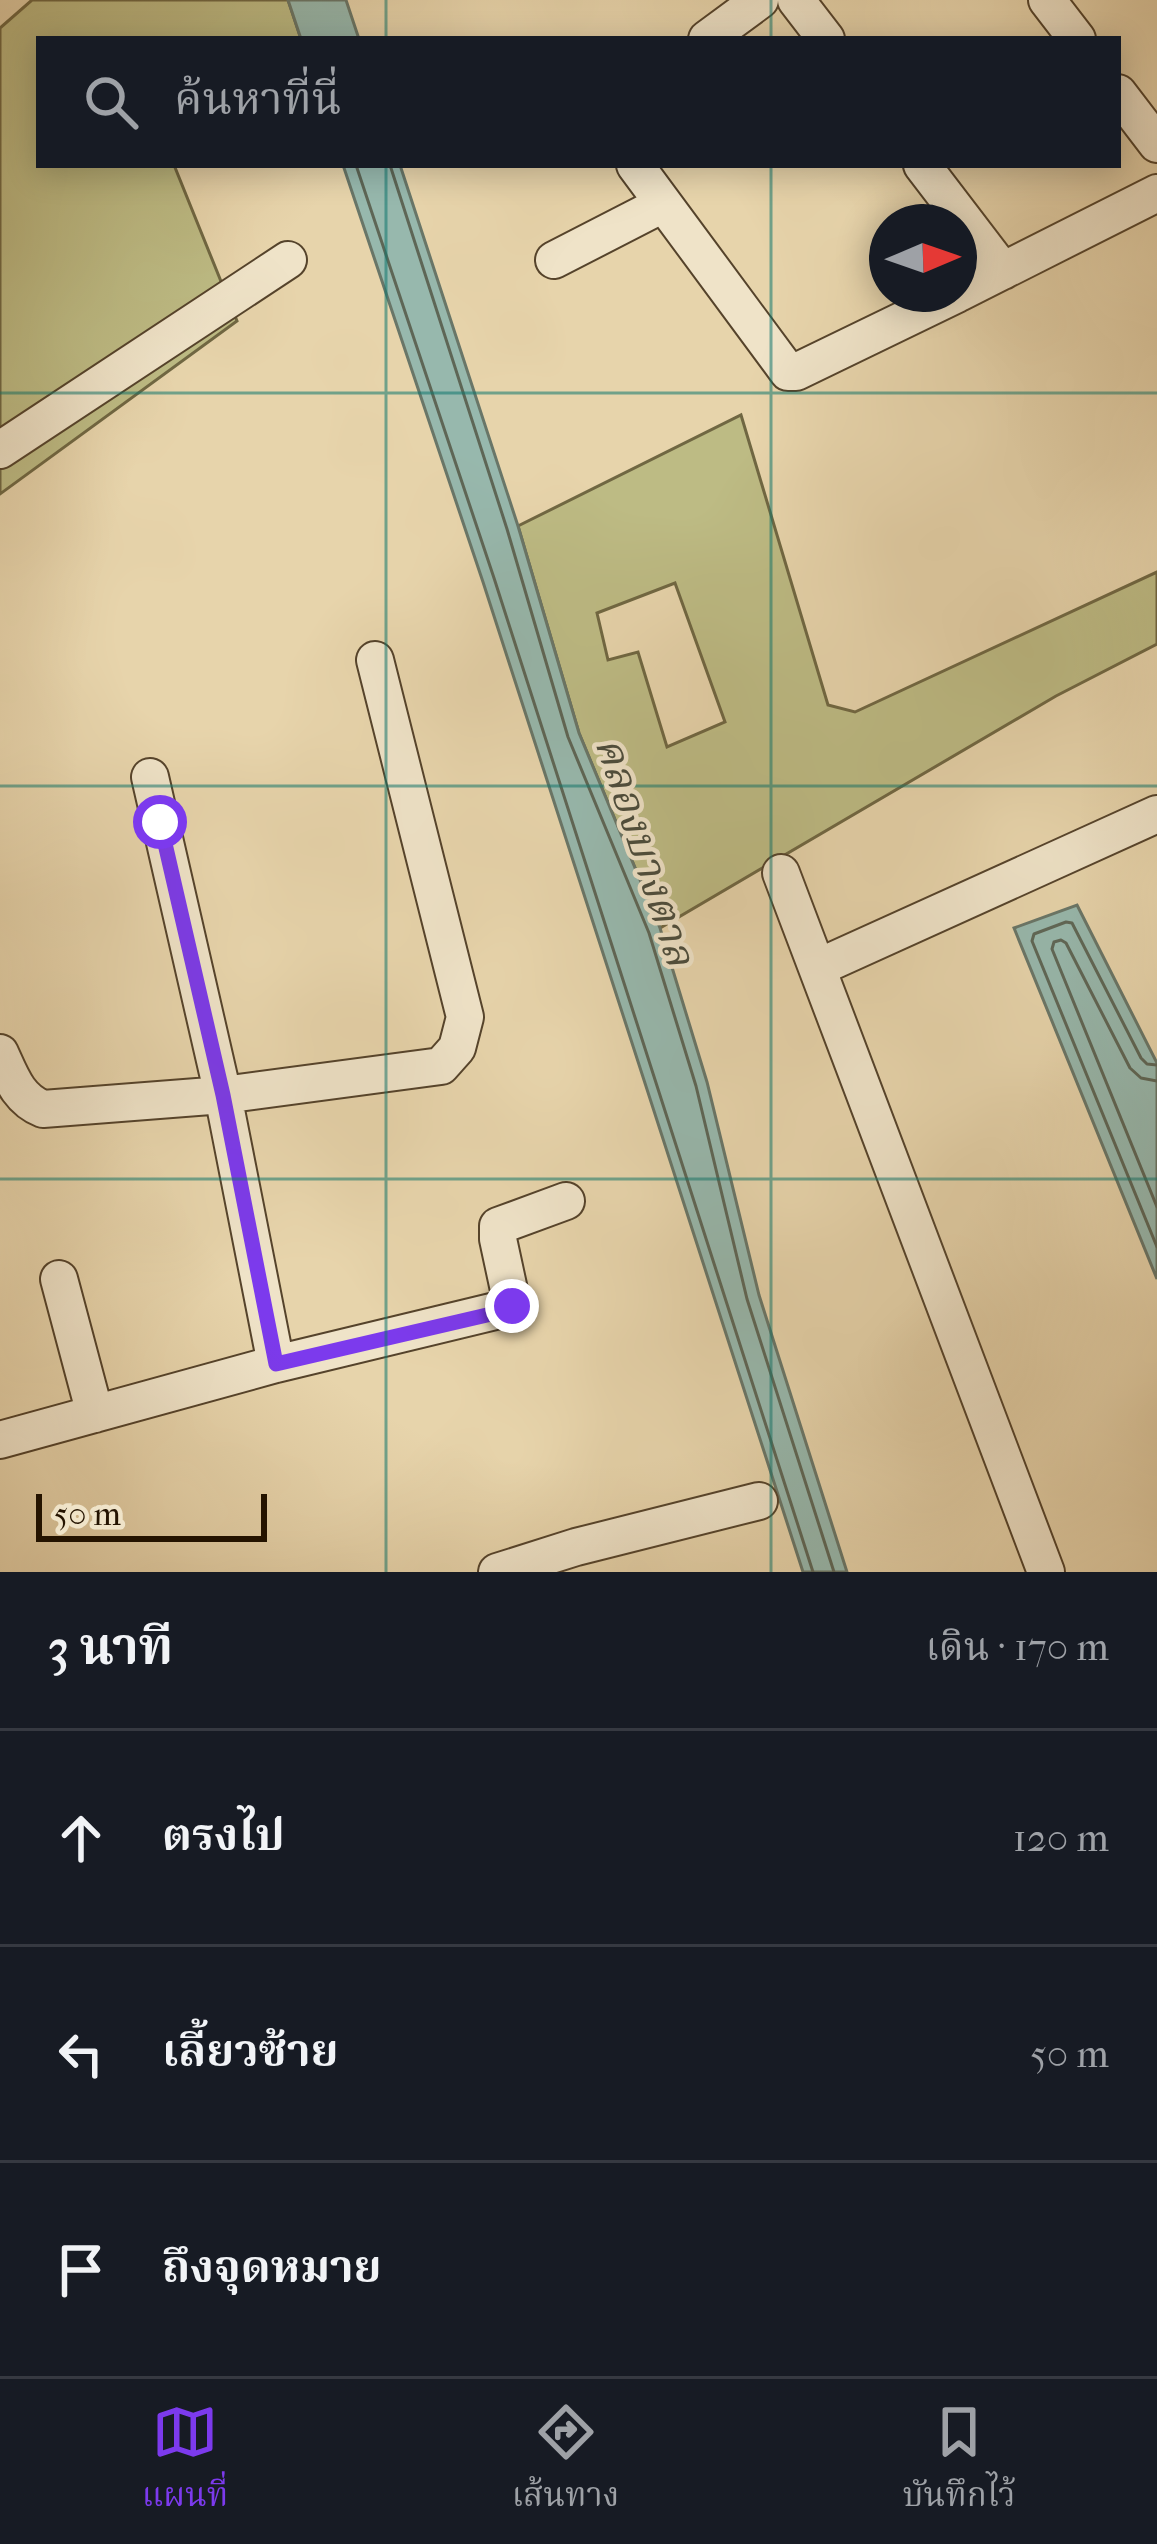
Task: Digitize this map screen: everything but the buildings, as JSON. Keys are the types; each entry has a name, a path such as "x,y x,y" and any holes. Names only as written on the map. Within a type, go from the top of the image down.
{"street":[{"path":"711,36 760,0"},
{"path":"796,0 824,36"},
{"path":"1047,0 1075,36"},
{"path":"1121,97 1157,144"},
{"path":"637,168 785,369 793,373 920,312"},
{"path":"924,168 1004,272"},
{"path":"977,285 1157,193"},
{"path":"554,260 663,204"},
{"path":"0,450 288,260"},
{"path":"0,1053 19,1093 43,1109 223,1095 441,1066 457,1048 464,1017 375,660"},
{"path":"150,777 223,1095 276,1364"},
{"path":"817,968 1157,814"},
{"path":"781,873 1046,1572"},
{"path":"0,1440 276,1364 512,1306 499,1226 566,1202"},
{"path":"59,1279 95,1414"},
{"path":"497,1572 582,1559 759,1501"}],"shaded area":[{"path":"32,0 288,0 300,36 36,36 36,168 175,168 237,321 0,494 0,28"},
{"path":"741,415 828,705 855,712 1157,572 1157,644 1056,696 660,928 579,733 518,526","holes":["675,583 725,722 667,747 638,652 608,660 597,613"]}],"water":[{"path":"288,0 346,0 358,36 300,36"},
{"path":"344,168 401,168 518,526 579,733 660,928 707,1082 759,1295 847,1572 803,1572"},
{"path":"1077,905 1157,1063 1157,1279 1014,928"}],"route":[{"path":"160,822 223,1095 276,1364 512,1306"}],"water label":[{"name":"คลองบางตาล","path":"646,851"}]}
